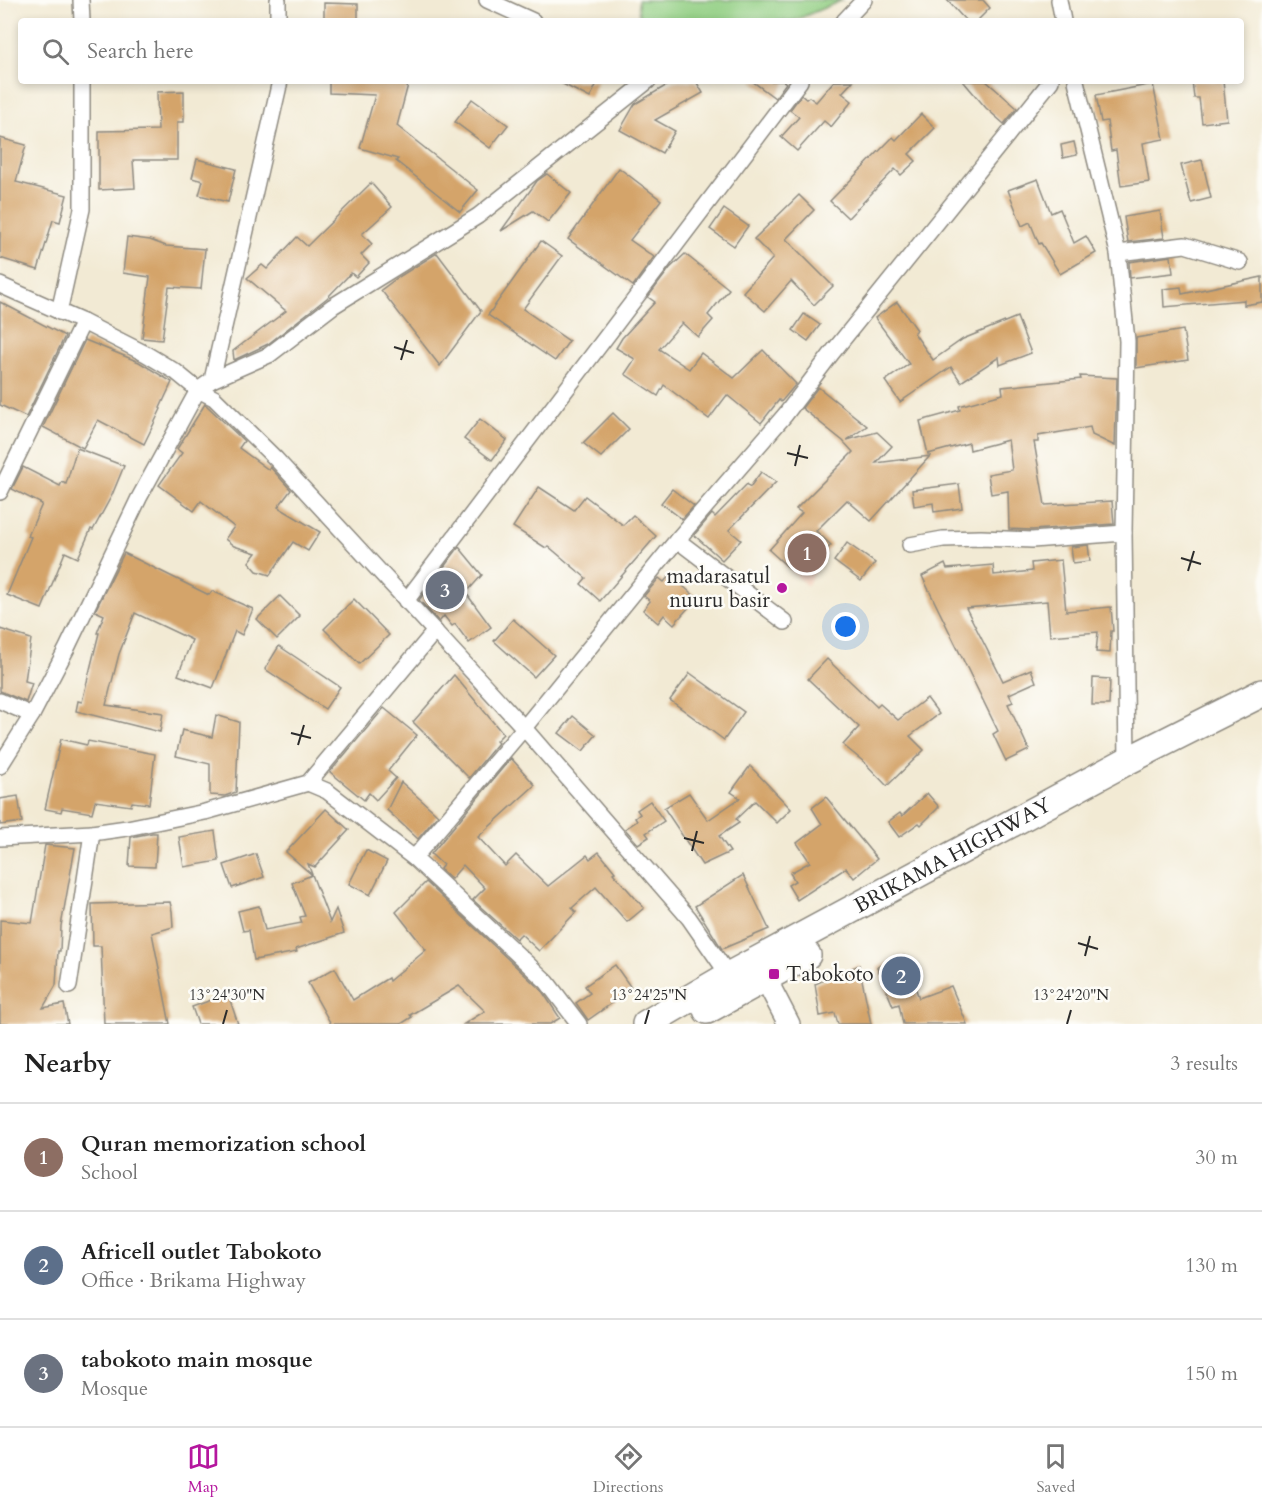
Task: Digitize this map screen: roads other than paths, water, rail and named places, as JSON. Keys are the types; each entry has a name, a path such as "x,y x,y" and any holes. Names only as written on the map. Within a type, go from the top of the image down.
{"highway":[{"name":"BRIKAMA HIGHWAY","path":"761,970 1127,761 1262,693"},
{"name":"BRIKAMA HIGHWAY","path":"646,1024 761,970 1262,713"},
{"name":"BRIKAMA HIGHWAY","path":"682,1024 733,984"}],"street":[{"path":"81,0 82,18"},
{"path":"278,0 278,18"},
{"path":"487,0 526,18"},
{"path":"847,18 864,0"},
{"path":"1059,0 1062,18"},
{"path":"59,312 82,209 82,84"},
{"path":"212,380 279,84"},
{"path":"406,601 798,84"},
{"path":"414,858 524,728 677,540 785,415 832,353 1049,84"},
{"path":"1077,84 1118,253 1127,341 1124,533 1127,761"},
{"path":"0,766 32,715 139,498 198,390 212,380 270,355 333,306 477,216 633,86"},
{"path":"1118,253 1185,245 1240,262"},
{"path":"0,285 83,322 176,372 198,390 214,398 276,459 524,728 689,918 733,984"},
{"path":"0,492 83,322"},
{"path":"910,544 943,539 1032,540 1124,533"},
{"path":"677,540 785,622"},
{"path":"0,838 92,833 127,828 205,812 308,783 435,631"},
{"path":"0,701 32,715"},
{"path":"308,783 327,791 414,858 547,982 579,1024"},
{"path":"69,986 92,833"},
{"path":"761,970 789,1024"}],"place":[{"name":"Quran memorization school","path":"807,553"},
{"name":"madarasatul nuuru basir","path":"782,588"},
{"name":"tabokoto main mosque","path":"445,590"},
{"name":"Tabokoto","path":"774,974"},
{"name":"Africell outlet Tabokoto","path":"901,976"}]}
